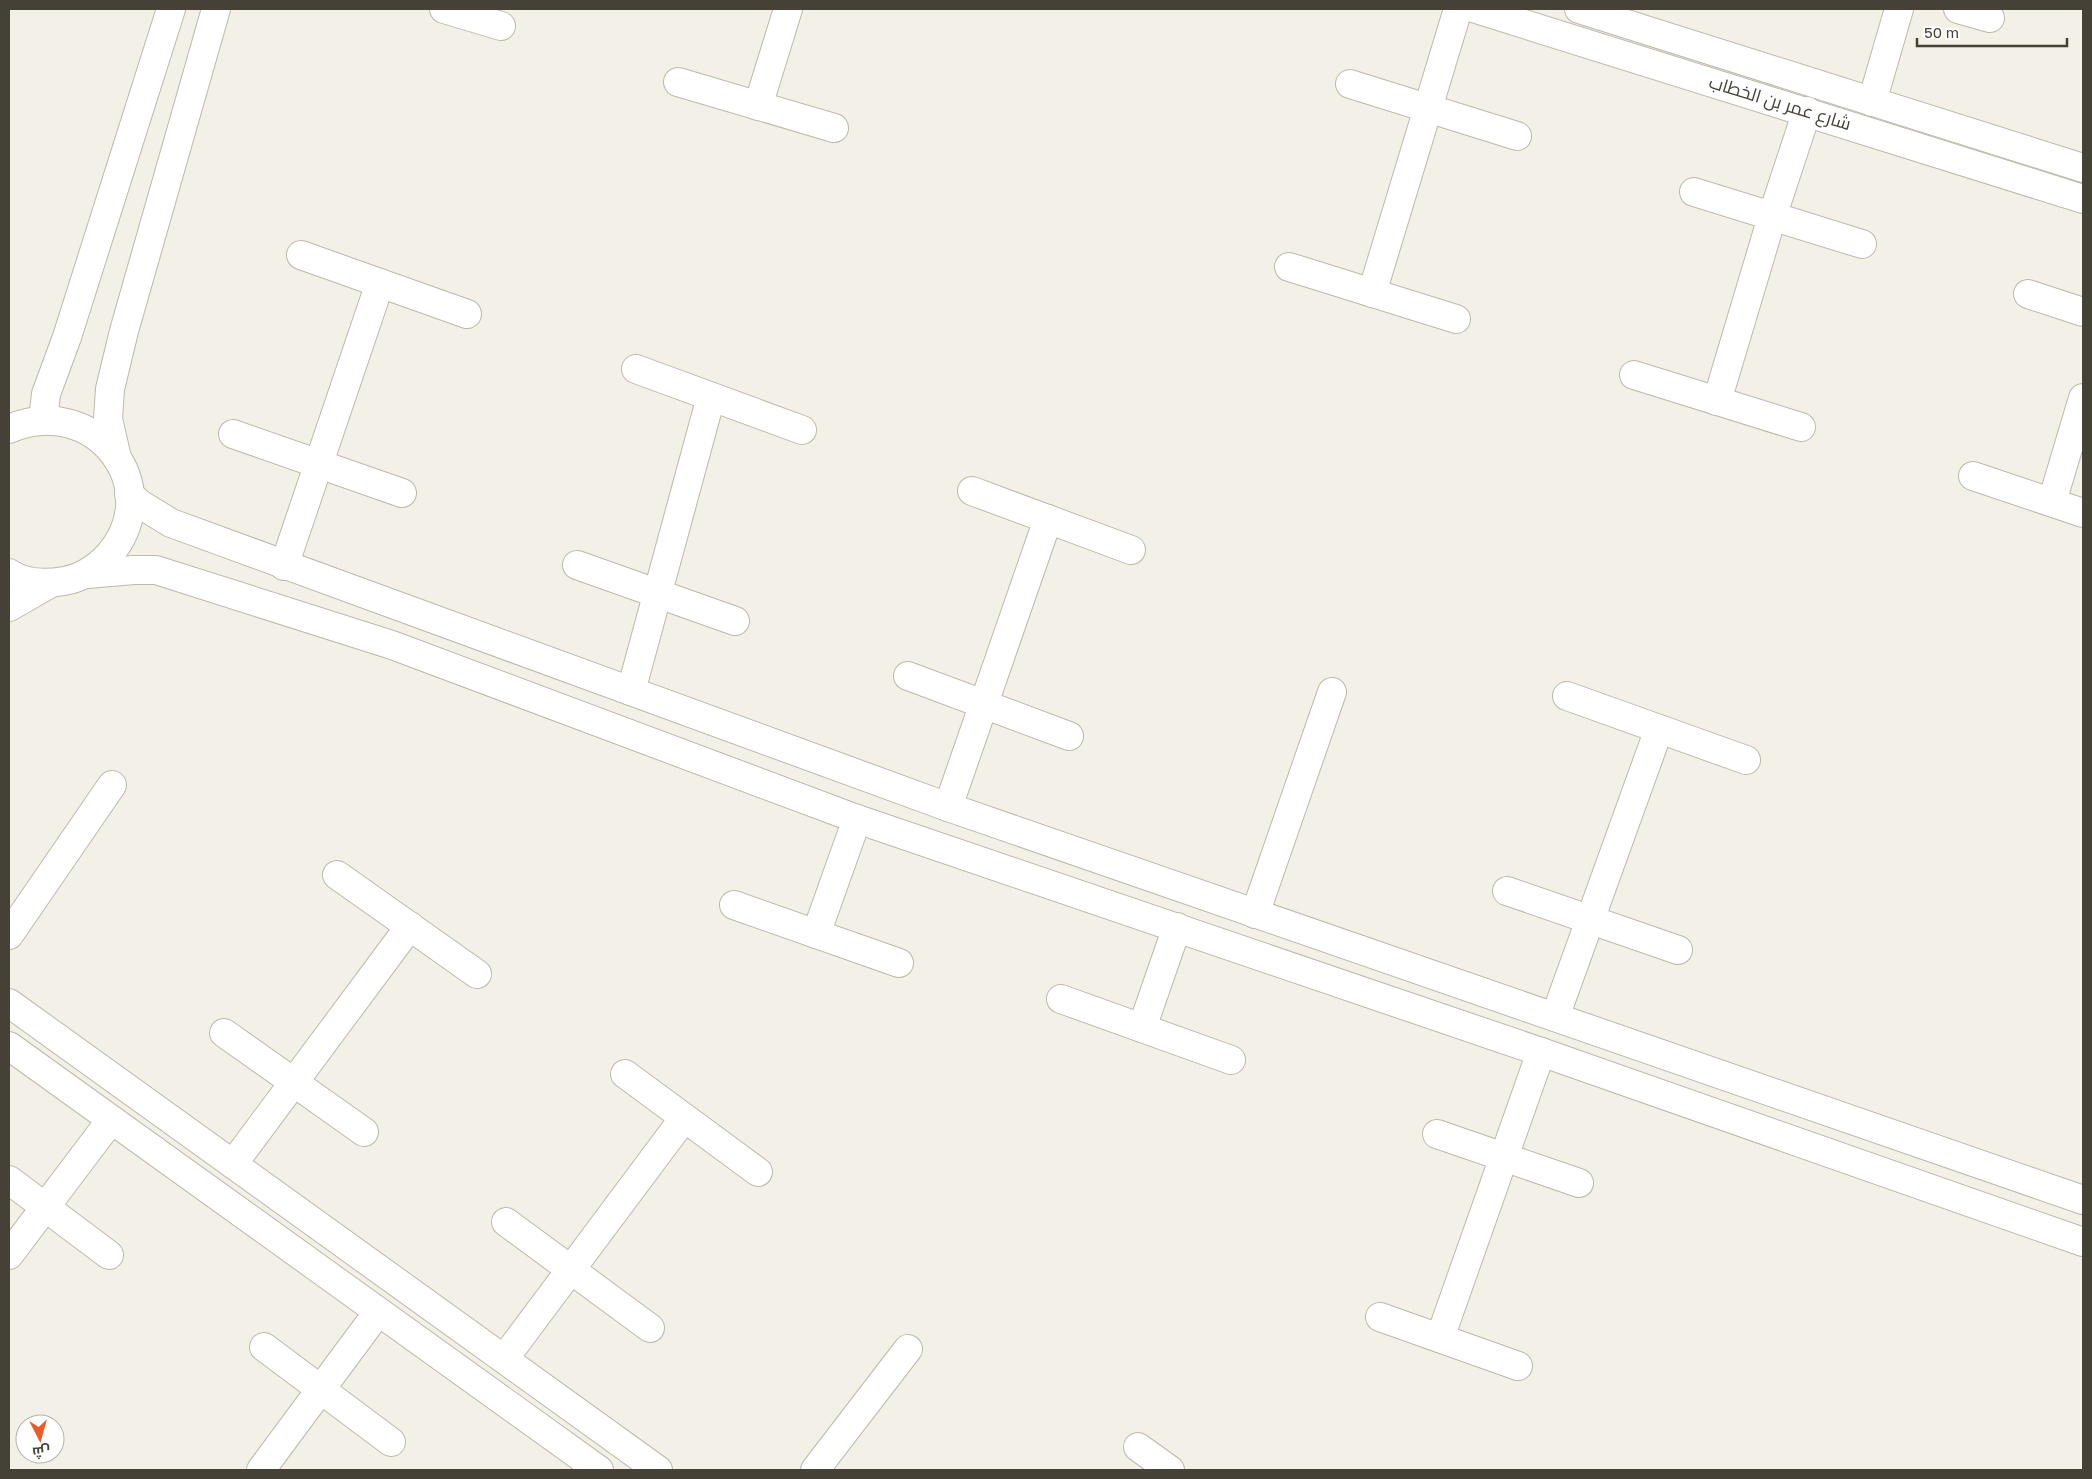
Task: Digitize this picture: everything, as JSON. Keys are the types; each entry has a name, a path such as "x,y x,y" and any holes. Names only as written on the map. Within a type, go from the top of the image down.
{"street":[{"path":"43,420 46,394 68,337 171,9"},
{"path":"87,574 103,562 115,548 124,531 129,512 129,494 125,475 117,458 108,420 110,389 126,321 216,9"},
{"path":"444,9 501,26"},
{"path":"758,106 788,9"},
{"path":"1372,293 1458,9"},
{"name":"شارع عمر بن الخطاب","path":"1476,9 1807,111 2083,199"},
{"name":"شارع عمر بن الخطاب","path":"1579,9 2083,168"},
{"path":"1872,102 1899,9"},
{"path":"1958,9 1990,18"},
{"path":"678,82 834,128"},
{"path":"1350,84 1517,136"},
{"path":"1717,401 1772,217 1807,111"},
{"path":"1694,192 1862,244"},
{"path":"301,256 467,314"},
{"path":"1289,267 1456,319"},
{"path":"284,566 380,283"},
{"path":"2028,294 2083,312"},
{"path":"636,369 802,430"},
{"path":"1634,375 1801,427"},
{"path":"631,690 711,397"},
{"path":"2052,502 2083,398"},
{"path":"9,429 24,423 43,420 65,421 85,429 103,441 117,458"},
{"path":"233,434 402,493"},
{"path":"1973,476 2083,513"},
{"path":"972,491 1131,550"},
{"path":"129,494 160,518 408,611 948,806 1255,914 2083,1200"},
{"path":"948,806 1048,519"},
{"path":"577,565 735,621"},
{"path":"9,607 51,584 87,574 156,570 392,645 857,819 1542,1052 2083,1242"},
{"path":"9,574 31,582 51,584"},
{"path":"392,645 408,611"},
{"path":"908,676 1069,736"},
{"path":"1255,914 1332,692"},
{"path":"1567,696 1746,760"},
{"path":"1555,1017 1659,729"},
{"path":"9,935 112,785"},
{"path":"816,934 857,819"},
{"path":"337,875 477,974"},
{"path":"1508,891 1678,950"},
{"path":"734,905 899,963"},
{"path":"233,1164 410,926"},
{"path":"1142,1028 1177,928"},
{"path":"1061,999 1232,1060"},
{"path":"9,1003 658,1470"},
{"path":"37,1023 12,1049 599,1470"},
{"path":"224,1033 364,1132"},
{"path":"1440,1338 1542,1052"},
{"path":"625,1074 758,1172"},
{"path":"504,1359 684,1118"},
{"path":"9,1255 111,1120"},
{"path":"1437,1134 1578,1183"},
{"path":"9,1180 109,1255"},
{"path":"506,1222 650,1328"},
{"path":"261,1470 378,1312"},
{"path":"1380,1317 1518,1366"},
{"path":"264,1347 391,1442"},
{"path":"815,1470 908,1349"},
{"path":"1138,1447 1170,1470"}]}
